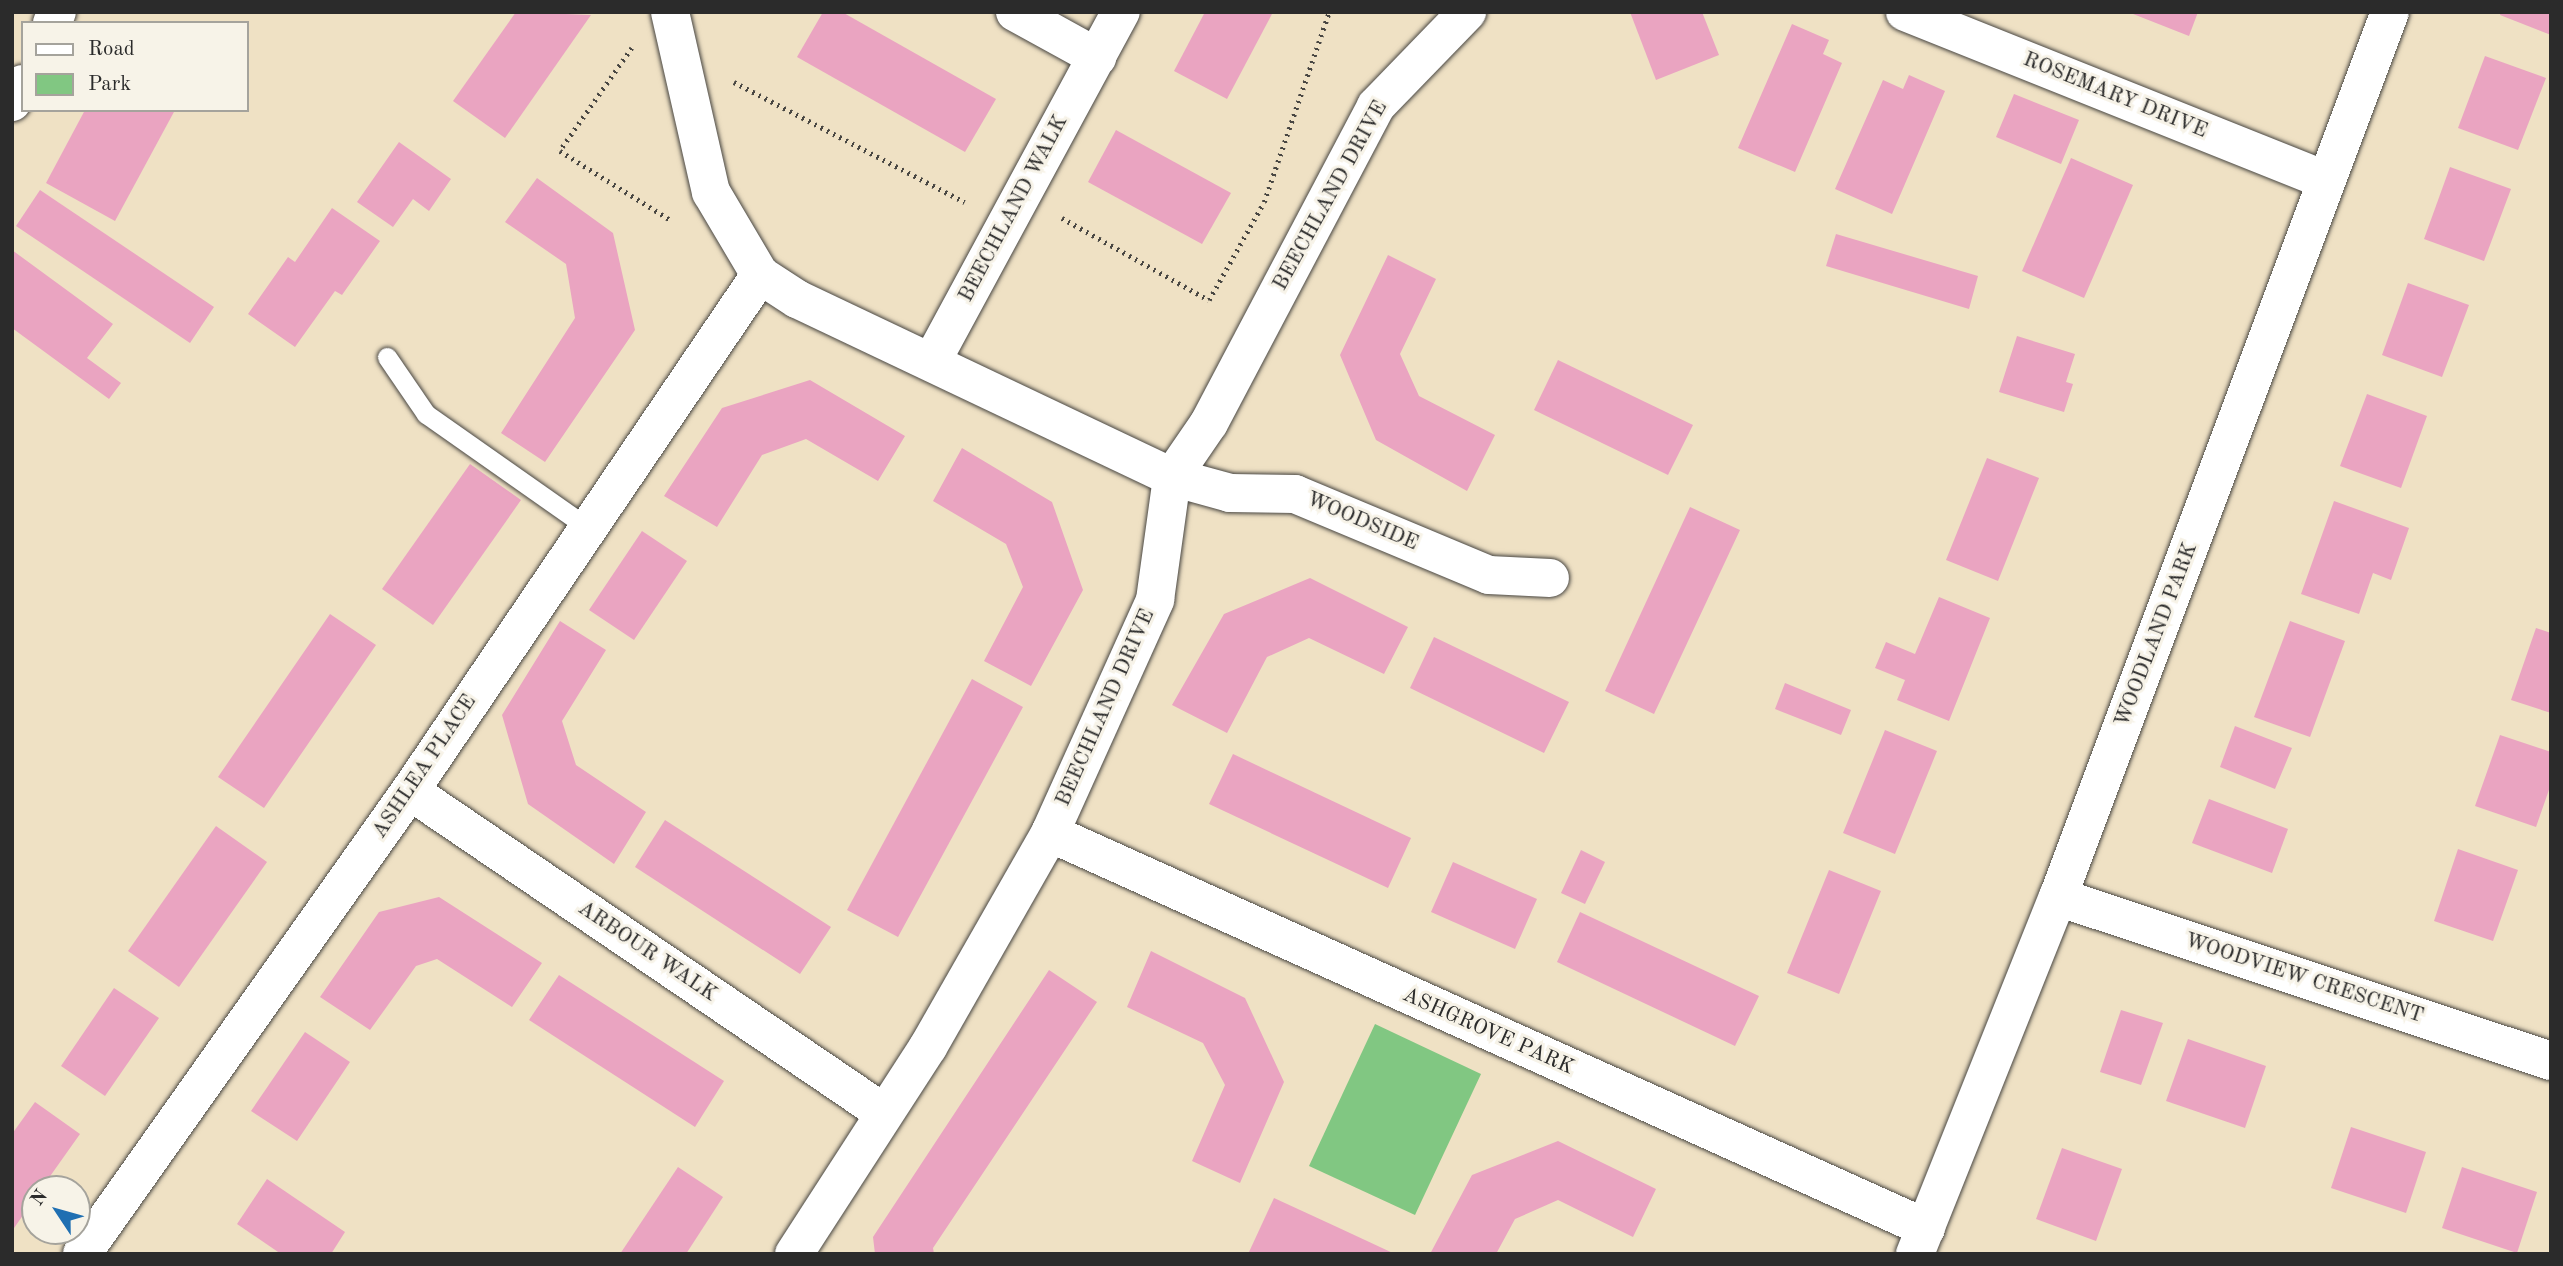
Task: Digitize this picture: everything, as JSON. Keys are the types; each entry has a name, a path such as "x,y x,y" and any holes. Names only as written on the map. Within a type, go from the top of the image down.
{"street":[{"path":"670,12 711,192 760,275"},
{"path":"1015,12 1097,57"},
{"name":"BEECHLAND WALK","path":"932,360 1121,12"},
{"name":"BEECHLAND DRIVE","path":"794,1254 928,1047 1050,833 1154,600 1172,477 1209,423 1376,106 1467,12"},
{"name":"ROSEMARY DRIVE","path":"1905,12 2325,180"},
{"name":"WOODLAND PARK","path":"1921,1241 2058,897 2390,12"},
{"name":"WOODSIDE","path":"760,275 797,299 932,360 1172,477 1230,493 1295,494 1489,575 1550,578"},
{"name":"ASHLEA PLACE","path":"82,1254 410,791 760,275"},
{"name":"ARBOUR WALK","path":"410,791 884,1113"},
{"name":"ASHGROVE PARK","path":"1050,833 1921,1241"},
{"name":"WOODVIEW CRESCENT","path":"2058,897 2549,1054"}],"lane":[{"path":"387,357 426,414 588,528"}],"path":[{"path":"677,52 1209,300 1264,202 1329,12"},
{"path":"639,39 560,151 694,234 739,240"}],"green space":[{"path":"1375,1024 1481,1074 1415,1215 1309,1166"}],"building":[{"path":"516,12 591,15 505,138 453,101"},
{"path":"823,12 842,12 996,99 965,152 797,57"},
{"path":"1205,12 1273,12 1227,99 1174,71"},
{"path":"1630,12 1702,12 1719,55 1656,80"},
{"path":"2128,12 2198,12 2189,36"},
{"path":"2501,12 2551,12 2551,35 2500,15"},
{"path":"1792,24 1829,40 1823,54 1842,63 1795,172 1738,148"},
{"path":"2485,56 2546,78 2518,150 2458,128"},
{"path":"1909,75 1945,91 1892,214 1835,189 1883,80 1903,89"},
{"path":"2014,94 2079,120 2061,164 1996,137"},
{"path":"84,112 174,112 115,221 46,183"},
{"path":"1116,130 1231,193 1202,244 1088,182"},
{"path":"399,142 451,179 429,211 413,199 393,227 357,202"},
{"path":"2071,158 2133,185 2084,298 2022,271"},
{"path":"2450,167 2511,189 2484,261 2424,239"},
{"path":"537,178 613,233 635,330 545,462 501,433 575,318 566,264 505,222"},
{"path":"40,190 214,307 190,343 16,226"},
{"path":"332,208 380,241 342,295 335,291 295,347 248,314 288,257 295,262"},
{"path":"1836,234 1978,276 1969,309 1826,266"},
{"path":"12,250 113,324 87,358 121,383 109,399 12,328"},
{"path":"1388,255 1436,279 1400,354 1419,396 1495,435 1467,491 1376,440 1340,355"},
{"path":"2408,283 2469,305 2442,377 2382,355"},
{"path":"2017,336 2075,354 2066,382 2073,384 2064,412 1999,392"},
{"path":"1558,360 1693,425 1668,475 1534,410"},
{"path":"810,380 905,436 878,481 806,439 762,455 717,527 664,496 722,408"},
{"path":"2367,394 2427,416 2401,488 2340,466"},
{"path":"962,448 1052,502 1083,590 1031,686 984,661 1023,587 1006,544 933,501"},
{"path":"1987,458 2039,478 1998,581 1946,560"},
{"path":"470,464 521,500 433,625 382,589"},
{"path":"2334,501 2409,528 2391,580 2373,573 2359,614 2301,594"},
{"path":"1690,507 1740,530 1654,714 1605,691"},
{"path":"642,531 687,561 634,640 589,610"},
{"path":"1310,578 1408,627 1384,674 1309,638 1267,657 1227,733 1172,705 1224,614"},
{"path":"1939,597 1990,618 1949,721 1897,700 1905,680 1875,668 1886,642 1915,654"},
{"path":"330,614 376,645 264,808 218,777"},
{"path":"560,621 606,650 562,721 576,765 646,812 614,864 528,804 502,715"},
{"path":"2290,621 2345,641 2310,737 2254,717"},
{"path":"2536,628 2551,633 2551,713 2511,700"},
{"path":"1434,637 1569,702 1544,753 1410,688"},
{"path":"972,679 1023,707 898,937 847,910"},
{"path":"1785,683 1851,710 1841,735 1775,709"},
{"path":"2235,726 2292,748 2275,789 2220,767"},
{"path":"1885,730 1937,751 1895,854 1843,833"},
{"path":"2500,735 2551,752 2551,784 2536,827 2475,806"},
{"path":"1233,754 1411,838 1388,888 1209,804"},
{"path":"2209,799 2288,829 2272,873 2192,843"},
{"path":"665,820 831,927 800,974 635,867"},
{"path":"216,826 267,862 179,987 128,951"},
{"path":"2458,849 2518,870 2493,941 2434,921"},
{"path":"1581,850 1605,862 1585,904 1561,893"},
{"path":"1453,862 1537,899 1515,949 1431,912"},
{"path":"1829,870 1881,891 1839,994 1787,973"},
{"path":"439,897 542,963 512,1007 437,959 416,966 370,1030 320,997 379,912"},
{"path":"1580,912 1759,996 1735,1046 1557,962"},
{"path":"1151,951 1245,998 1284,1082 1240,1183 1192,1161 1225,1085 1203,1043 1127,1007"},
{"path":"1049,970 1097,1002 933,1248 934,1254 875,1254 873,1237"},
{"path":"559,975 724,1081 695,1127 529,1020"},
{"path":"114,988 159,1018 105,1096 61,1066"},
{"path":"2121,1010 2163,1023 2141,1085 2100,1072"},
{"path":"305,1032 350,1062 297,1141 251,1111"},
{"path":"2188,1039 2266,1066 2245,1128 2166,1101"},
{"path":"35,1102 80,1134 51,1175 21,1175 21,1218 12,1231 12,1134"},
{"path":"2351,1127 2426,1152 2406,1213 2331,1188"},
{"path":"1558,1141 1656,1189 1633,1237 1558,1200 1515,1219 1496,1254 1430,1254 1472,1175"},
{"path":"2062,1148 2122,1169 2096,1241 2036,1219"},
{"path":"678,1167 723,1197 686,1254 620,1254"},
{"path":"2462,1167 2537,1192 2517,1253 2442,1228"},
{"path":"267,1179 345,1232 331,1254 281,1254 237,1224"},
{"path":"1274,1198 1395,1254 1249,1252"}]}
